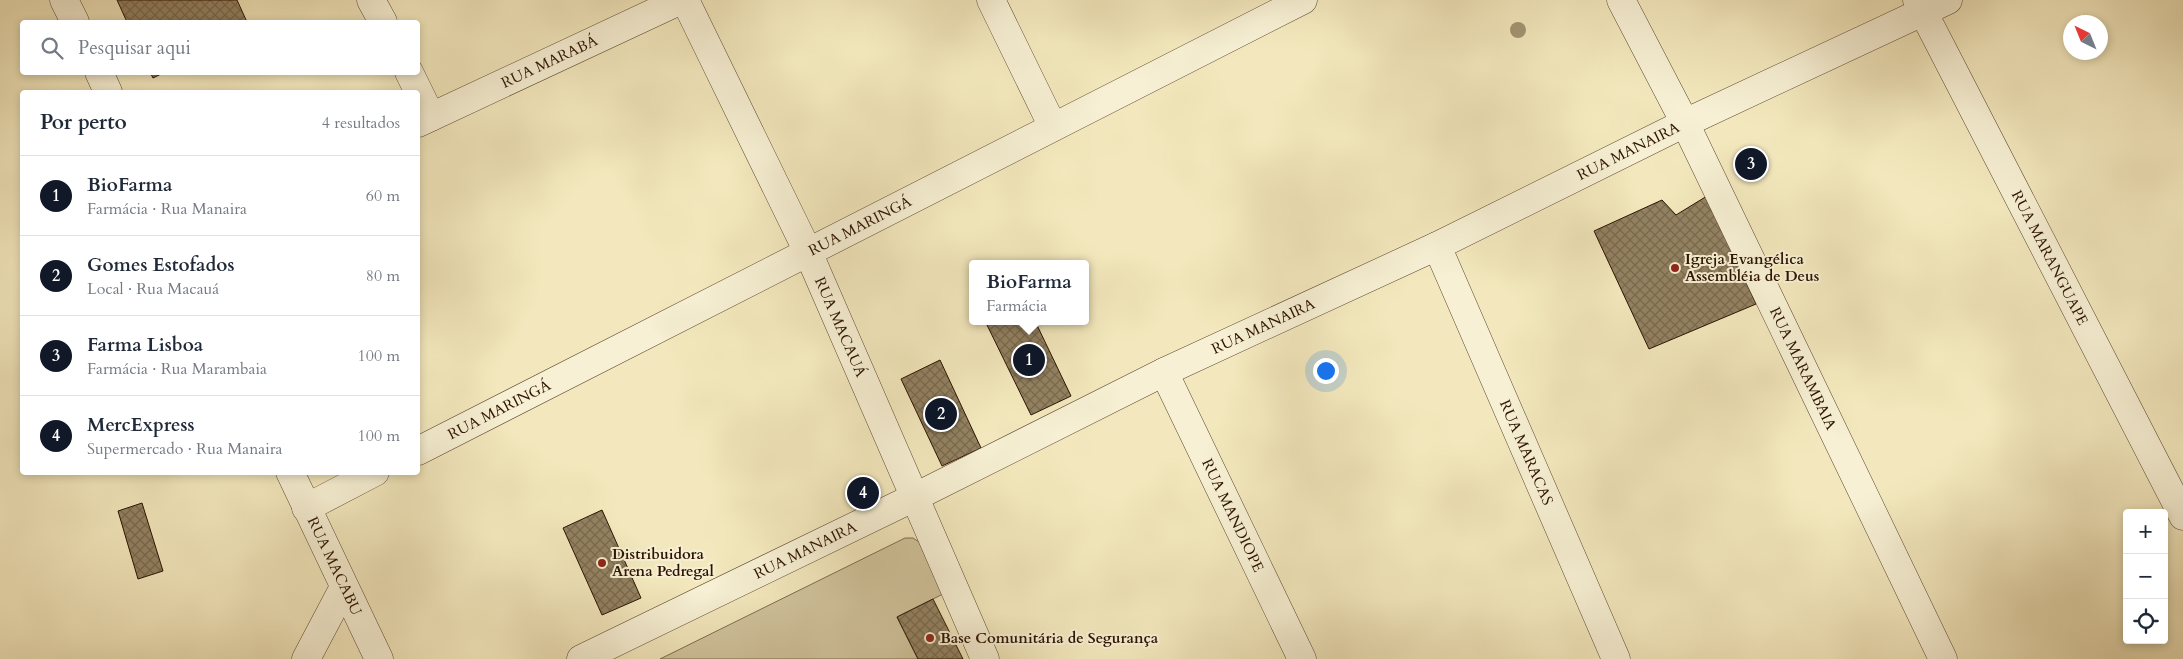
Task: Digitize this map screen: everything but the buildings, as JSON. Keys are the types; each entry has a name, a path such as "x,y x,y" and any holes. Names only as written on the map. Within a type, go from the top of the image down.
{"street":[{"path":"64,0 74,20"},
{"path":"372,0 382,20"},
{"name":"RUA MARABÁ","path":"424,120 681,0"},
{"name":"RUA MACAUÁ","path":"685,0 808,252 985,659"},
{"path":"991,0 1053,127"},
{"name":"RUA MARINGÁ","path":"420,450 1302,0"},
{"name":"RUA MARAMBAIA","path":"1620,0 1685,123 1943,659"},
{"name":"RUA MANAIRA","path":"581,659 915,497 1164,372 1437,246 1920,6 1948,0"},
{"name":"RUA MARANGUAPE","path":"1920,6 2180,503"},
{"path":"100,75 107,90"},
{"path":"410,75 415,90"},
{"path":"420,107 424,120"},
{"name":"RUA MARACAS","path":"1437,246 1616,659"},
{"name":"RUA MANDIOPE","path":"1164,372 1302,659"},
{"name":"RUA MACABU","path":"291,475 379,659"},
{"path":"306,508 369,475"},
{"path":"306,659 344,587"}],"shaded area":[{"path":"905,538 913,538 919,542 943,594 897,617 918,659 660,659"}],"place":[{"name":"Farma Lisboa","path":"1751,164"},
{"name":"Igreja Evangélica Assembléia de Deus","path":"1675,268"},
{"name":"BioFarma","path":"1029,360"},
{"name":"Gomes Estofados","path":"941,414"},
{"name":"MercExpress","path":"863,493"},
{"name":"Distribuidora Arena Pedregal","path":"602,563"},
{"name":"Base Comunitária de Segurança","path":"930,638"}]}
